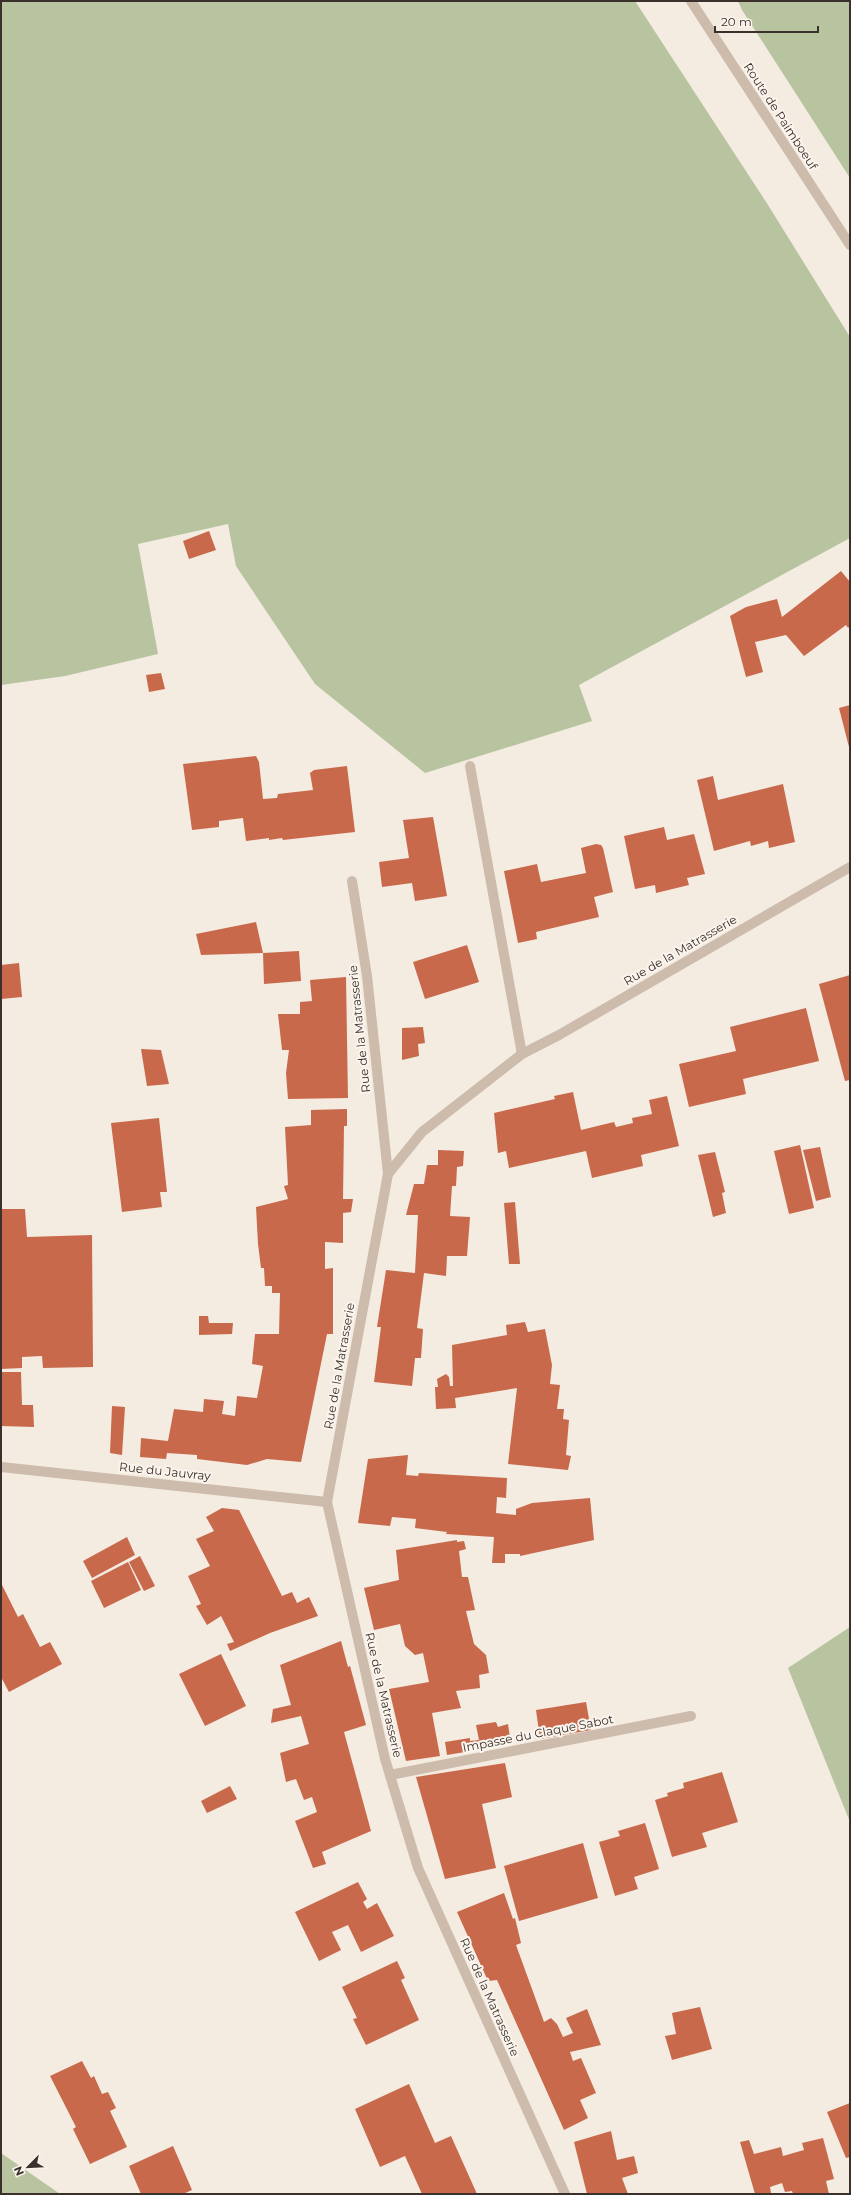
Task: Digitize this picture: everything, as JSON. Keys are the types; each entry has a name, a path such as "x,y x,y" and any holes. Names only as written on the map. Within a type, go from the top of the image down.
{"street":[{"name":"Route de Paimboeuf","path":"691,1 850,245"},
{"path":"470,766 522,1054"},
{"name":"Rue de la Matrasserie","path":"388,1174 422,1132 522,1054 559,1035 850,867"},
{"name":"Rue de la Matrasserie","path":"352,881 367,976 388,1174 327,1502 390,1775 418,1868 565,2194"},
{"name":"Rue du Jauvray","path":"1,1467 327,1502"},
{"name":"Impasse du Claque Sabot","path":"390,1775 691,1716"}],"green space":[{"path":"1,1 635,1 768,205 850,337 850,538 579,685 592,721 425,773 315,684 236,566 228,524 138,544 158,654 65,676 1,685"},
{"path":"738,1 850,1 850,178 742,10"},
{"path":"850,1627 850,1822 788,1668"},
{"path":"1,2153 60,2194 1,2194"}],"building":[{"path":"209,531 216,550 189,559 183,541"},
{"path":"841,571 850,582 850,626 848,628 846,625 804,656 786,635 755,642 763,672 746,677 730,616 746,607 777,599 782,617"},
{"path":"161,673 165,689 149,692 146,675"},
{"path":"850,705 850,747 849,747 839,708"},
{"path":"256,756 259,762 263,799 277,798 278,794 313,790 310,773 314,770 347,766 355,832 283,840 282,838 269,840 269,838 246,841 243,818 219,821 219,827 192,830 183,764"},
{"path":"713,776 718,800 783,784 795,842 769,848 768,841 751,846 750,841 714,851 697,780"},
{"path":"433,817 447,896 415,901 412,883 382,887 379,862 409,858 403,820"},
{"path":"664,827 667,840 694,834 705,874 687,878 689,885 656,893 655,885 635,889 624,836"},
{"path":"596,844 601,845 603,848 613,892 594,897 599,917 536,932 537,939 518,943 504,871 537,864 541,882 586,873 581,848"},
{"path":"256,922 263,953 201,955 196,934"},
{"path":"467,945 479,982 425,999 413,962"},
{"path":"299,951 301,981 264,984 263,953"},
{"path":"19,963 22,997 1,999 1,965"},
{"path":"850,975 850,1080 845,1081 819,984"},
{"path":"346,977 348,1098 288,1099 286,1073 289,1050 282,1050 278,1014 300,1014 300,1002 312,1001 310,980"},
{"path":"806,1008 819,1061 743,1079 746,1094 689,1107 679,1064 736,1051 730,1027"},
{"path":"423,1027 425,1043 418,1044 419,1056 402,1060 402,1028"},
{"path":"141,1049 161,1050 169,1084 147,1086"},
{"path":"573,1092 581,1130 614,1122 616,1127 633,1123 632,1118 652,1114 649,1100 667,1096 679,1146 641,1155 643,1166 592,1178 586,1151 509,1168 506,1151 498,1153 494,1113 555,1099 554,1096"},
{"path":"347,1109 347,1126 344,1126 343,1199 353,1199 351,1212 343,1213 343,1243 325,1242 325,1269 333,1268 333,1334 327,1334 301,1462 267,1459 247,1465 197,1459 197,1455 167,1453 166,1459 140,1457 141,1438 168,1441 174,1409 203,1412 204,1399 224,1401 222,1414 235,1416 237,1396 257,1398 263,1366 252,1364 255,1334 279,1334 280,1293 272,1293 272,1286 265,1286 264,1268 261,1268 258,1244 256,1207 288,1199 284,1186 288,1185 285,1127 311,1125 311,1110"},
{"path":"159,1118 167,1192 160,1192 162,1207 122,1212 111,1123"},
{"path":"800,1145 814,1208 789,1214 774,1151"},
{"path":"820,1147 831,1197 816,1201 803,1150"},
{"path":"438,1150 464,1151 463,1166 457,1167 456,1186 452,1186 450,1216 470,1217 467,1256 447,1256 446,1276 424,1273 417,1328 423,1329 421,1358 415,1358 412,1386 374,1382 381,1327 377,1327 386,1270 415,1273 418,1215 406,1215 414,1184 424,1184 427,1165 438,1165"},
{"path":"715,1152 725,1192 722,1193 726,1213 713,1217 698,1155"},
{"path":"515,1202 520,1264 509,1264 504,1203"},
{"path":"1,1209 25,1209 27,1237 92,1235 93,1367 43,1368 42,1356 22,1357 22,1368 1,1369"},
{"path":"199,1316 208,1316 209,1323 233,1323 232,1334 199,1335"},
{"path":"525,1322 528,1332 545,1329 552,1365 550,1384 560,1385 557,1409 564,1409 563,1419 569,1420 566,1455 571,1456 568,1470 508,1464 517,1388 455,1398 456,1408 436,1409 435,1387 438,1387 437,1379 446,1374 449,1377 450,1386 453,1386 452,1345 507,1335 506,1325"},
{"path":"1,1372 21,1372 22,1405 33,1405 34,1427 1,1426"},
{"path":"112,1406 125,1407 122,1455 110,1453"},
{"path":"408,1455 406,1475 418,1476 419,1473 507,1478 506,1498 497,1497 496,1513 516,1515 516,1509 532,1503 590,1498 594,1540 520,1556 520,1554 505,1554 505,1563 492,1563 494,1537 446,1534 447,1532 415,1528 416,1519 392,1517 390,1526 358,1523 368,1459"},
{"path":"222,1508 239,1510 282,1596 292,1592 297,1603 309,1597 318,1616 270,1633 230,1651 227,1644 234,1642 221,1616 207,1625 196,1606 201,1604 188,1576 210,1566 196,1539 214,1531 206,1517"},
{"path":"127,1537 135,1555 92,1578 83,1561"},
{"path":"457,1540 457,1542 464,1541 466,1549 459,1551 462,1577 468,1577 475,1610 466,1611 474,1644 486,1655 489,1673 479,1675 480,1688 456,1691 461,1708 432,1713 440,1756 406,1761 389,1689 429,1682 423,1653 415,1655 405,1646 400,1624 374,1630 364,1588 399,1580 396,1550"},
{"path":"140,1556 155,1586 144,1591 129,1562"},
{"path":"128,1562 141,1590 104,1608 91,1581"},
{"path":"1,1583 18,1617 23,1614 40,1647 50,1642 62,1664 9,1692 1,1677"},
{"path":"341,1641 348,1667 350,1666 366,1725 344,1732 371,1831 322,1852 326,1864 313,1868 295,1821 317,1812 312,1797 304,1800 296,1779 286,1782 280,1753 309,1744 301,1716 271,1723 273,1709 291,1705 280,1665"},
{"path":"221,1654 246,1706 205,1726 179,1674"},
{"path":"586,1702 591,1730 540,1739 536,1710"},
{"path":"496,1722 498,1727 508,1724 510,1738 508,1742 471,1747 471,1751 447,1755 445,1742 470,1738 470,1741 479,1740 476,1725"},
{"path":"505,1763 512,1797 482,1804 496,1868 445,1879 416,1777"},
{"path":"722,1772 738,1822 702,1833 707,1847 672,1857 655,1800 668,1796 667,1793 684,1788 683,1783"},
{"path":"230,1786 237,1799 207,1813 201,1801"},
{"path":"645,1823 659,1869 634,1877 638,1889 615,1896 599,1842 620,1836 618,1831"},
{"path":"583,1843 598,1898 519,1921 504,1866"},
{"path":"358,1882 367,1899 363,1902 367,1909 377,1903 394,1936 361,1952 348,1925 332,1932 341,1950 319,1961 295,1912"},
{"path":"504,1893 513,1919 515,1918 521,1943 516,1945 544,2022 551,2018 557,2024 563,2037 573,2033 566,2018 587,2009 601,2045 570,2052 573,2061 581,2058 596,2093 580,2100 588,2118 564,2130 497,1980 488,1981 457,1912"},
{"path":"397,1961 405,1978 401,1980 419,2020 366,2045 353,2019 357,2018 342,1987"},
{"path":"700,2007 712,2049 672,2060 665,2036 676,2034 672,2013"},
{"path":"82,2061 91,2078 94,2076 102,2094 108,2092 116,2108 110,2111 127,2147 90,2164 73,2129 76,2127 50,2076"},
{"path":"409,2084 435,2143 451,2136 477,2194 422,2194 405,2156 380,2167 355,2109"},
{"path":"850,2103 850,2157 846,2158 827,2112"},
{"path":"611,2131 617,2160 634,2156 638,2173 622,2178 628,2194 587,2194 574,2142"},
{"path":"823,2138 834,2179 826,2181 829,2194 793,2194 792,2191 785,2192 782,2183 770,2187 771,2193 755,2194 740,2142 749,2140 754,2154 781,2147 783,2156 804,2150 802,2143"},
{"path":"173,2146 192,2190 183,2194 141,2194 129,2166"}]}
